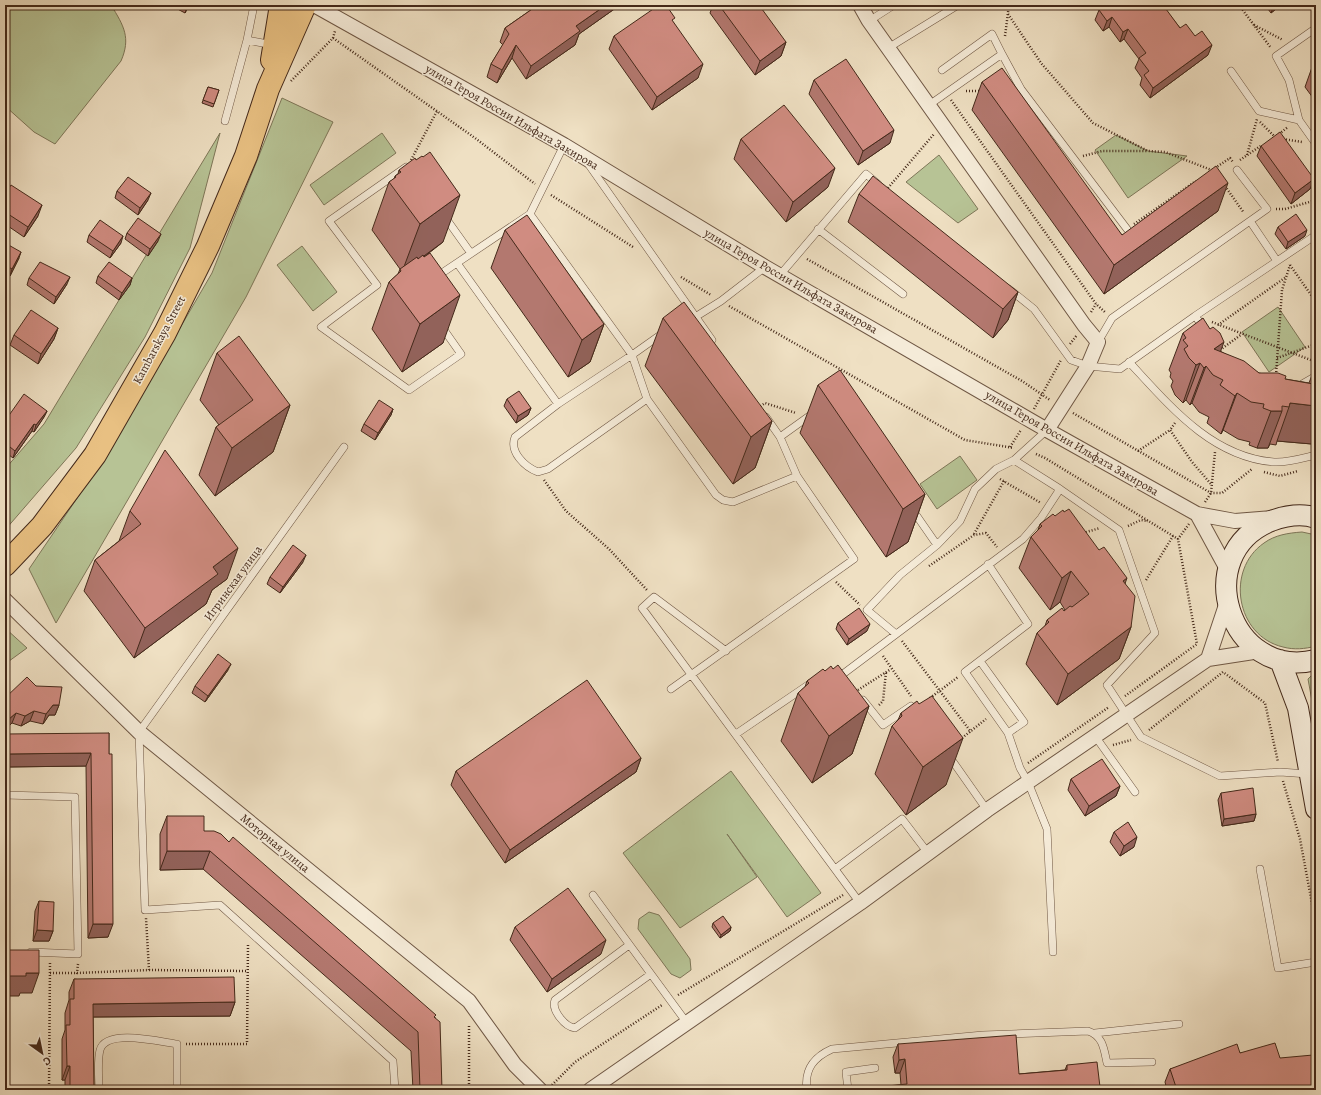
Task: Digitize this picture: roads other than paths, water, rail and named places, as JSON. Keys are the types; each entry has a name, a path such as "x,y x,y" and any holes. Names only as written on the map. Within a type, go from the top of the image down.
{"main road":[{"name":"Kambarskaya Street","path":"268,89 281,5"},
{"name":"Kambarskaya Street","path":"5,564 42,526 95,455 165,333 208,246 246,156 268,89 305,5"},
{"path":"1315,516 1280,518 1264,524 1243,542 1234,556 1228,571 1226,586 1227,602 1231,617 1238,630 1248,642 1260,651 1280,660 1306,662 1316,660"},
{"path":"1280,660 1298,708 1316,809"}],"street":[{"name":"улица Героя России Ильфата Закирова","path":"314,5 564,145 765,267 1047,430 1197,514 1235,521 1280,518"},
{"path":"860,5 888,48 1084,325 1098,342 1088,366 1056,401 1047,430"},
{"path":"1197,514 1228,571"},
{"name":"Моторная улица","path":"5,600 139,732 469,1001 515,1065 540,1090"},
{"path":"1208,658 1227,602"},
{"path":"590,1090 860,903 987,810 1208,658 1260,651"}],"lane":[{"path":"225,121 248,40 254,5"},
{"path":"869,21 894,5"},
{"path":"888,48 958,5"},
{"path":"1316,28 1276,56 1289,80 1299,120 1316,144"},
{"path":"942,70 992,34 1021,89 1127,229"},
{"path":"248,40 275,46"},
{"path":"929,105 1002,54"},
{"path":"1231,71 1259,111 1299,120"},
{"path":"428,283 470,252 530,214 541,188 564,145"},
{"path":"584,157 718,350"},
{"path":"410,169 329,221 377,285 321,327 409,390 461,354 439,322"},
{"path":"1098,342 1112,318 1267,209 1236,170"},
{"path":"780,275 866,174 886,190"},
{"path":"439,209 470,252"},
{"path":"530,214 632,355 647,399 716,496 723,500 733,502 744,499 797,476"},
{"path":"1250,221 1277,261"},
{"path":"818,229 903,294"},
{"path":"1003,284 1034,309 1071,360 1088,366 1120,369 1195,316 1316,235"},
{"path":"456,263 558,404"},
{"path":"684,323 696,318 721,301 765,267"},
{"path":"1195,316 1220,350"},
{"path":"647,399 548,469 538,472 532,470 516,454 513,441 515,437 558,404 671,328"},
{"path":"1129,362 1190,425 1231,451 1275,462 1316,455"},
{"path":"1276,389 1297,387 1316,376"},
{"path":"671,689 854,559 797,476 780,437 758,408"},
{"path":"780,437 818,410"},
{"path":"896,634 867,610 900,575 937,545 960,521 975,489 996,469 1014,460 1047,430"},
{"name":"Игринская улица","path":"139,732 344,447"},
{"path":"1014,460 1119,530 1155,633 1107,685 1125,715 1141,737 1220,776 1280,772 1310,774"},
{"path":"829,672 845,677 877,648 1022,539 1041,518 1060,490"},
{"path":"906,501 937,545"},
{"path":"988,564 1028,624 965,672 1008,733 1020,768 1028,782 1047,829 1053,952"},
{"path":"726,651 654,597 642,608 860,903"},
{"path":"980,661 1024,722 1008,733"},
{"path":"736,734 818,679"},
{"path":"856,691 882,725 912,706 917,708"},
{"path":"139,732 145,910 220,905 393,1061 395,1090"},
{"path":"1095,736 1135,792"},
{"path":"945,751 987,810"},
{"path":"5,795 75,797 78,954 20,951"},
{"path":"835,869 902,819 928,853"},
{"path":"1260,870 1278,968 1316,962"},
{"path":"593,895 687,1023"},
{"path":"629,945 560,996 553,1004 557,1013 569,1026 575,1028 651,974"},
{"path":"807,1090 806,1080 812,1064 818,1056 832,1049 983,1035 1088,1031 1095,1033 1179,1024"},
{"path":"1095,1033 1103,1046 1107,1063 1152,1062"},
{"path":"99,1090 100,1049 106,1041 112,1038 178,1044 178,1090"},
{"path":"848,1090 846,1072 875,1068"}]}
